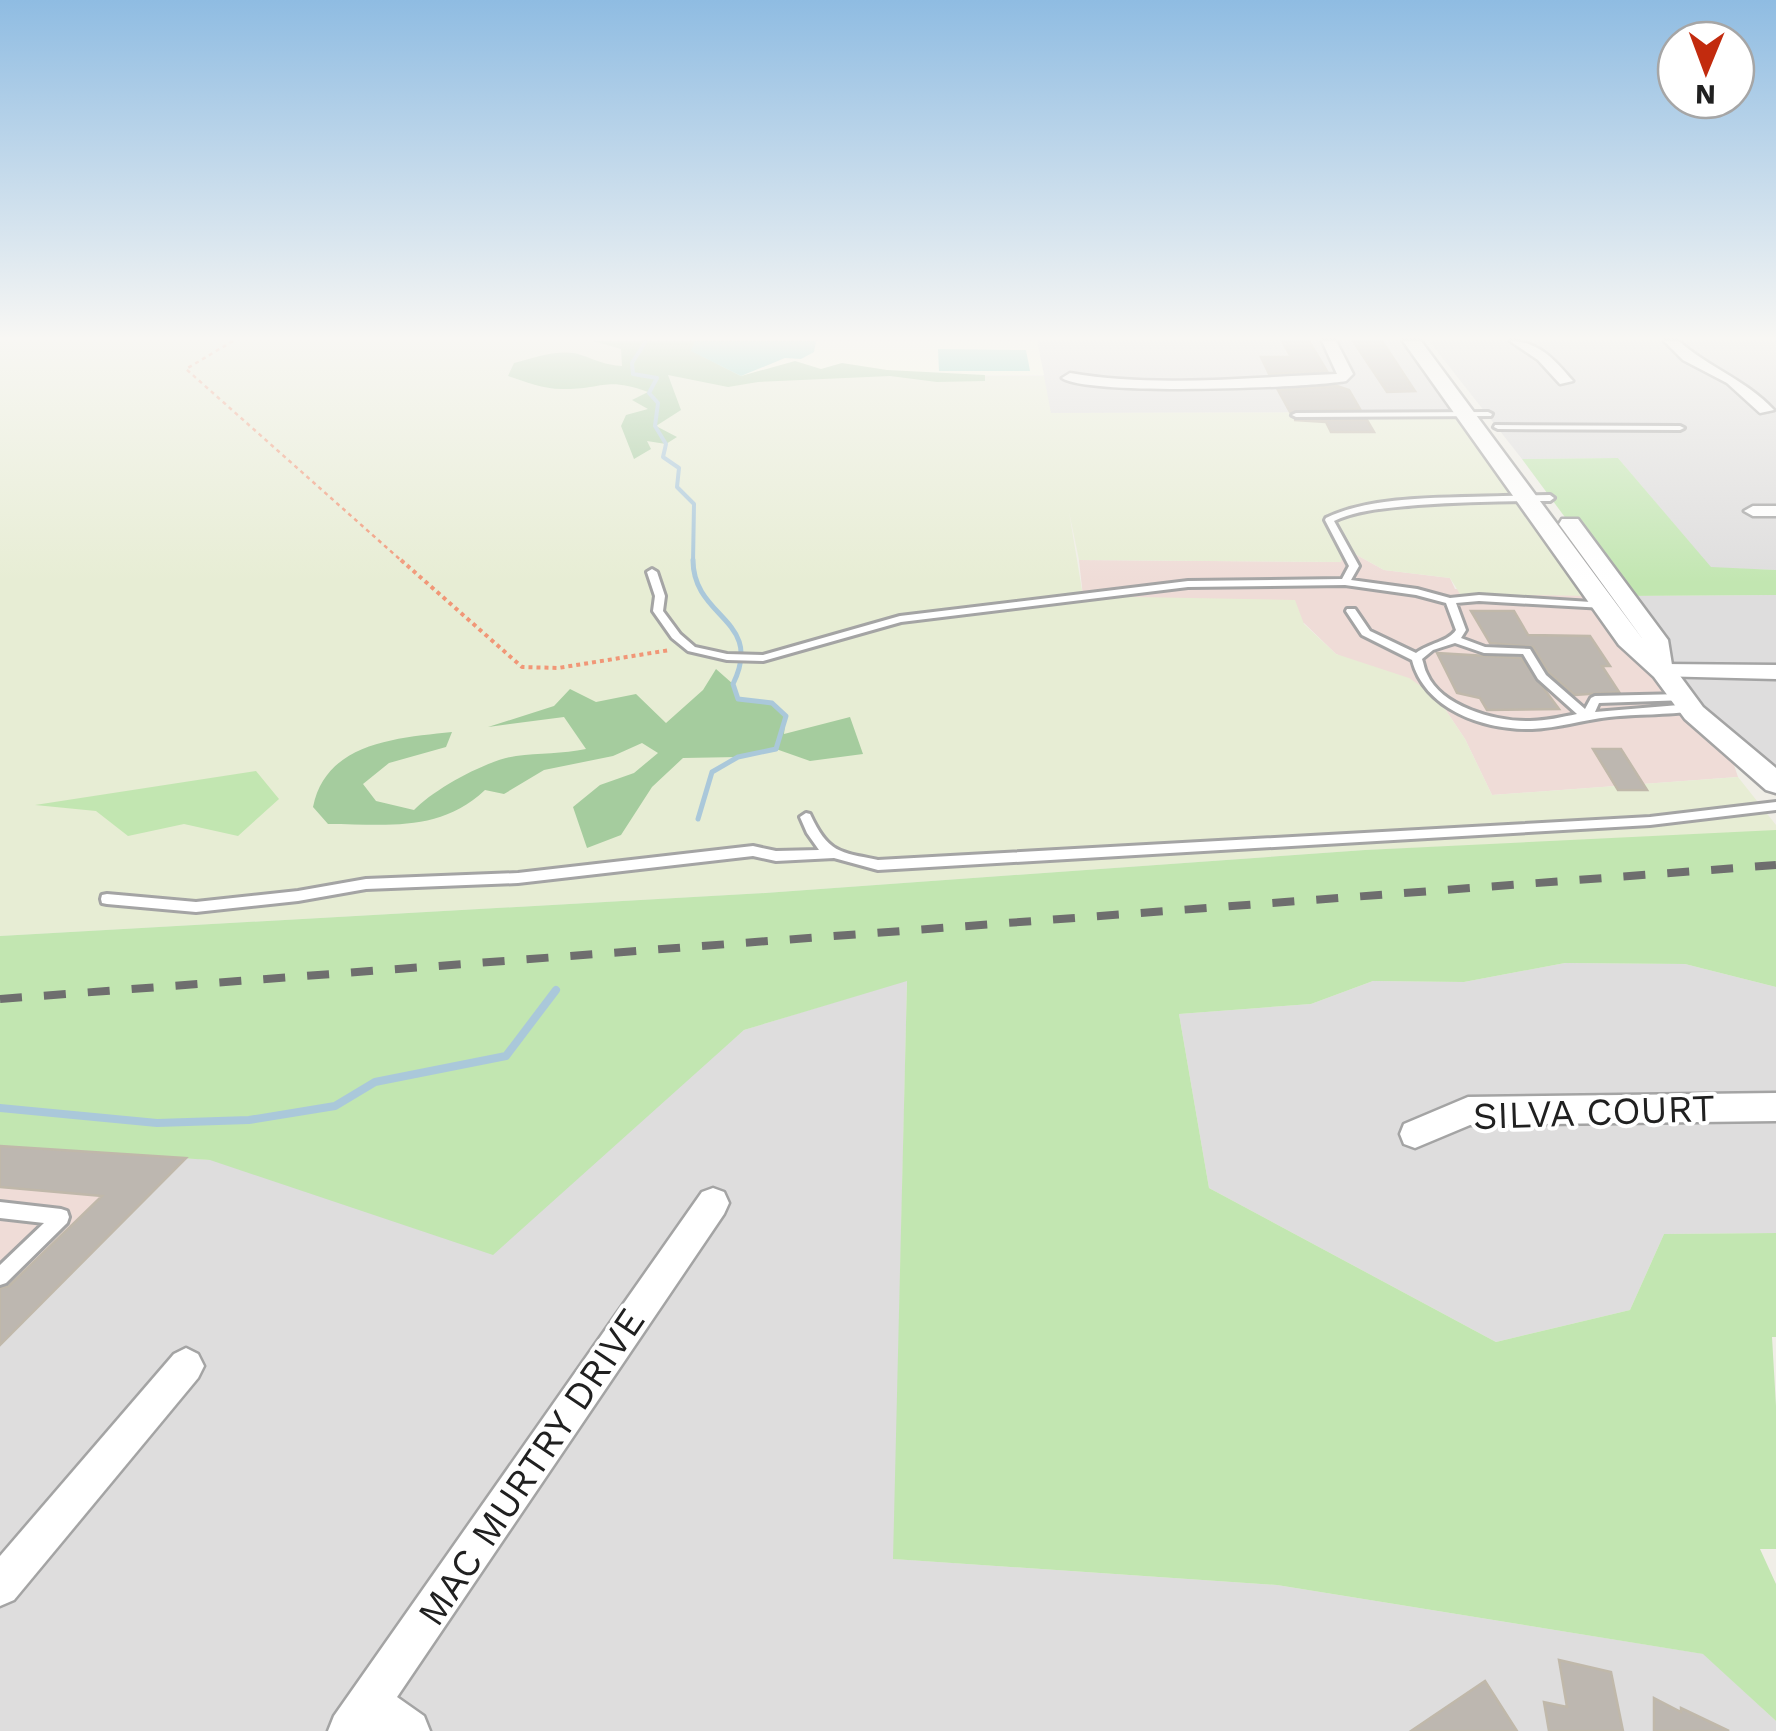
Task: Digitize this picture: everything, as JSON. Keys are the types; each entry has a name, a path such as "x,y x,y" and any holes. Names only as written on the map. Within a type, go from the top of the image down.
{"street":[{"path":"1471,422 1628,640 1663,671 1687,703 1776,782"},
{"path":"1494,422 1656,640 1663,671"},
{"path":"1753,511 1776,511"},
{"path":"1663,671 1776,672"},
{"name":"SILVA COURT","path":"1416,1134 1468,1111 1776,1106"},
{"name":"MAC MURTRY DRIVE","path":"359,1717 713,1203"},
{"path":"0,1586 186,1366"},
{"path":"359,1717 408,1731"}],"lane":[{"path":"1535,422 1680,428"},
{"path":"1345,582 1354,566 1330,520 1338,512 1405,504 1550,498"},
{"path":"652,572 660,596 658,611 689,648 727,658 763,658 900,618 1188,584 1345,582 1450,601 1479,598 1604,606"},
{"path":"1417,658 1430,648 1455,639 1461,630 1450,601"},
{"path":"1351,612 1366,633 1417,658"},
{"path":"1455,639 1484,650 1526,651 1542,677 1586,717"},
{"path":"1417,658 1419,674 1439,698 1471,715 1528,725 1586,717"},
{"path":"1586,717 1595,700 1687,703"},
{"path":"107,899 196,907 366,884 518,878 752,851 776,856 833,854 878,865 1650,820 1776,806"},
{"path":"806,817 813,840 833,854"},
{"path":"0,1210 61,1217 0,1278"}],"path":[{"path":"244,422 522,668 558,668 613,656 689,648"}],"shaded area":[{"path":"0,422 1470,422 1597,596 1460,594 1450,578 1384,570 1355,554 1343,554 1341,562 1079,560 1069,512 1083,596 1295,600 1304,624 1336,654 1409,678 1437,697 1465,739 1492,795 1738,777 1776,825 1776,832 1365,850 765,893 0,936"},
{"path":"1493,422 1776,422 1776,570 1711,568 1618,458 1522,459"},
{"path":"1343,554 1355,554 1384,570 1450,578 1455,589 1597,596 1726,741 1738,777 1492,795 1465,739 1437,697 1336,654 1304,623 1083,596 1079,560 1340,562"},
{"path":"1776,595 1776,783 1694,712 1623,596"},
{"path":"1565,963 1685,964 1776,987 1776,1233 1664,1234 1630,1310 1496,1342 1209,1188 1179,1014 1311,1004 1373,981 1464,982"},
{"path":"907,980 894,1559 1277,1585 1704,1654 1776,1721 1776,1731 0,1731 0,1345 186,1158 210,1160 680,1085 744,1030"},
{"path":"0,1146 186,1158 0,1345"}],"green space":[{"path":"623,422 663,422 656,426 677,437 666,444 647,441 651,449 634,459 621,426"},
{"path":"1618,458 1711,567 1776,570 1776,595 1623,596 1522,459"},
{"path":"716,669 733,684 739,699 772,703 786,716 784,734 850,717 863,754 810,761 776,749 738,757 683,758 652,787 621,835 587,848 573,807 600,785 634,773 658,753 642,743 613,756 544,770 504,794 485,790 467,804 431,820 391,825 328,824 313,807 320,785 332,769 367,747 452,732 446,747 389,763 363,784 376,801 414,810 447,785 491,763 516,756 586,749 564,717 488,727 554,706 570,689 596,702 636,694 666,723 703,690"},
{"path":"256,771 279,799 238,836 184,824 128,836 96,811 35,805"},
{"path":"1776,830 1776,987 1685,964 1565,963 1464,982 1373,981 1311,1004 1179,1014 1209,1188 1496,1342 1630,1310 1664,1234 1776,1233 1776,1337 1772,1337 1776,1549 1760,1549 1776,1584 1776,1721 1703,1654 1277,1585 893,1559 907,981 744,1030 493,1255 210,1160 0,1146 0,936 765,893 1365,850"}],"building":[{"path":"1322,422 1368,422 1374,432 1331,432"},
{"path":"1471,611 1514,611 1528,635 1590,636 1610,666 1602,666 1619,692 1575,695 1549,673 1533,647 1490,643"},
{"path":"1437,653 1521,658 1559,709 1487,710 1480,698 1457,693"},
{"path":"1593,749 1621,749 1647,790 1618,790"},
{"path":"0,1146 186,1158 0,1345 0,1288 9,1286 102,1196 0,1187"},
{"path":"1559,1660 1611,1672 1623,1731 1549,1731 1544,1702 1567,1707"},
{"path":"1485,1681 1517,1731 1411,1731"},
{"path":"1654,1698 1681,1712 1681,1708 1729,1731 1654,1731"}],"waterway":[{"path":"656,422 666,444 663,457 679,468 677,487 694,504 693,560"},
{"path":"693,560 696,580 704,595 734,632 740,646 733,684 738,699 772,703 786,716 776,749 738,757 712,772 698,819"},
{"path":"0,1108 157,1123 249,1120 335,1106 375,1082 506,1056 556,990"}],"railway":[{"path":"0,999 1776,865"}]}
